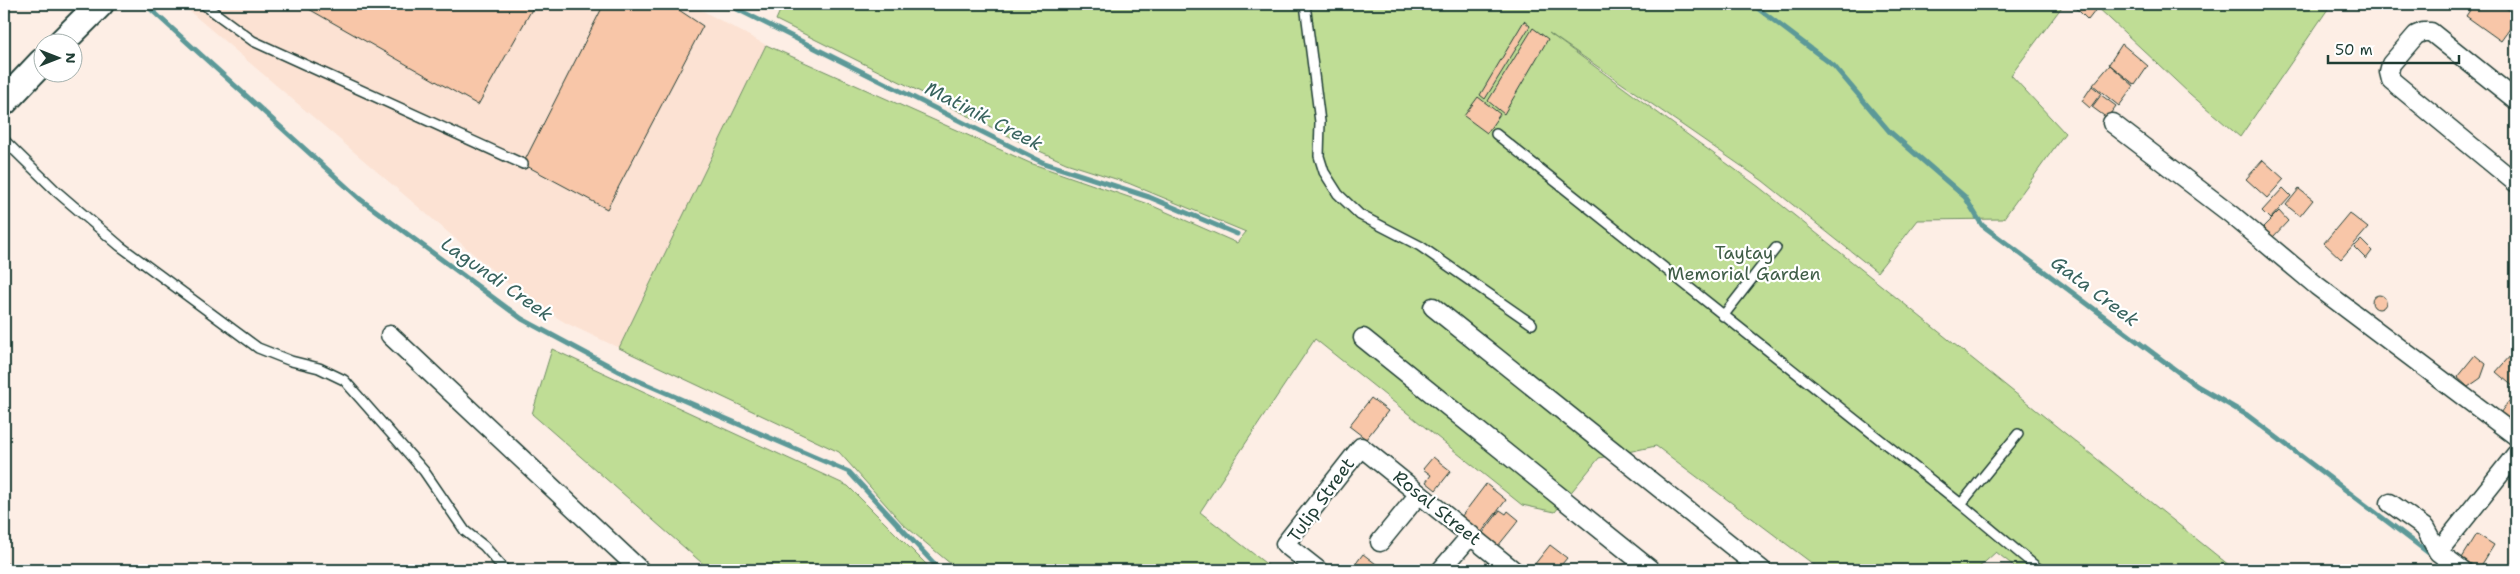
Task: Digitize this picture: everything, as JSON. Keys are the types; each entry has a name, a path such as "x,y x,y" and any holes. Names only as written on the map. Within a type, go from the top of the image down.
{"main road":[{"path":"72,32 100,4"},
{"path":"4,102 32,73"}],"street":[{"path":"2516,100 2431,32 2423,32 2416,35 2391,64 2389,72 2392,80 2516,183"},
{"path":"2112,124 2231,214 2317,286 2516,436"},
{"path":"1433,307 1762,570"},
{"path":"390,335 640,570"},
{"path":"1363,338 1652,570"},
{"name":"Rosal Street","path":"1361,447 1513,570"},
{"name":"Tulip Street","path":"1318,570 1285,544 1361,447"},
{"path":"2438,552 2516,454"},
{"path":"1380,542 1419,494"},
{"path":"2390,503 2425,528 2438,552 2462,570"},
{"path":"1441,570 1471,535"}],"lane":[{"path":"203,4 259,44 522,164"},
{"path":"1305,4 1320,122 1319,156 1324,172 1338,194 1360,215 1420,246 1532,324"},
{"path":"1496,134 2040,570"},
{"path":"4,140 56,191 120,246 258,348 291,361 319,368 344,380 424,471 465,531 484,546 505,570"},
{"path":"1723,316 1776,248"},
{"path":"1960,504 2018,434"},
{"path":"4,568 8,570"}],"shaded area":[{"path":"181,4 690,4 766,45 619,348 566,323 526,299"}],"green space":[{"name":"Taytay Memorial Garden","path":"783,4 2064,4 2011,75 2065,133 2003,219 1918,220 1877,272 1763,181 1549,33 1759,187 2235,570 2019,570 1996,552 1976,570 1821,570 1656,446 1599,458 1555,512 1522,505 1315,339 1200,512 1274,570 958,570 903,524 839,452 619,348 766,45 1030,163 1146,203 1237,243 1246,232 1128,183 1066,163 1035,149 776,20"},
{"path":"2094,4 2327,4 2330,6 2240,137 2190,94"},
{"path":"552,349 848,486 932,570 710,570 532,414"}],"building":[{"path":"300,4 535,4 478,105"},
{"path":"604,4 670,4 703,26 607,209 523,164"},
{"path":"2072,4 2088,4 2095,11 2088,20"},
{"path":"2474,4 2500,4 2516,15 2516,20 2501,41 2466,16"},
{"path":"1524,21 1530,26 1485,99 1480,95"},
{"path":"1533,28 1548,39 1504,114 1488,101"},
{"path":"2122,44 2148,66 2135,85 2109,64"},
{"path":"2110,65 2134,86 2119,106 2093,85"},
{"path":"2092,86 2101,93 2090,108 2082,101"},
{"path":"2101,95 2116,106 2107,118 2092,107"},
{"path":"1478,97 1500,114 1487,133 1464,116"},
{"path":"2263,160 2284,179 2267,198 2246,179"},
{"path":"2283,188 2291,196 2270,219 2262,211"},
{"path":"2299,189 2313,200 2300,216 2286,205"},
{"path":"2279,211 2288,221 2273,237 2263,227"},
{"path":"2349,213 2368,228 2341,259 2324,243"},
{"path":"2361,240 2372,251 2366,259 2354,247"},
{"path":"2376,295 2382,295 2386,302 2382,309 2376,309 2372,305 2372,299"},
{"path":"2475,355 2486,364 2481,378 2468,387 2457,377"},
{"path":"2511,355 2516,359 2515,388 2496,372"},
{"path":"2516,388 2516,404 2509,399"},
{"path":"1371,398 1388,411 1366,439 1349,426"},
{"path":"2508,402 2516,408 2516,420 2512,426 2498,416"},
{"path":"1433,457 1451,471 1436,490 1426,482 1431,475 1423,469"},
{"path":"1486,484 1506,500 1481,533 1461,517"},
{"path":"1500,510 1506,514 1508,511 1519,520 1498,546 1483,533"},
{"path":"2477,534 2494,545 2479,569 2462,558"},
{"path":"1550,545 1567,558 1557,570 1530,570"},
{"path":"1363,554 1380,567 1378,570 1351,570"},
{"path":"1491,558 1507,570 1482,570"}],"waterway":[{"name":"Lagundi Creek","path":"145,4 360,199 522,319 632,378 849,472 940,570"},
{"name":"Matinik Creek","path":"727,4 1044,163 1149,197 1237,234"},
{"name":"Gata Creek","path":"1752,4 1834,66 1889,131 1965,197 1982,225 2197,386 2247,415 2434,557"}]}
